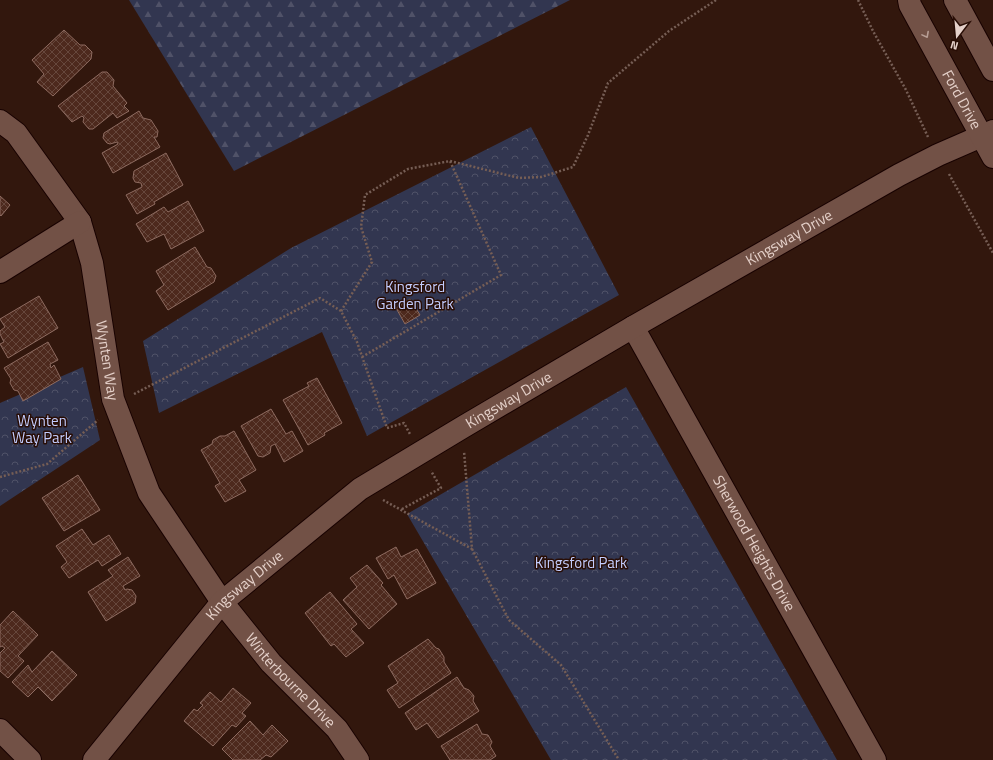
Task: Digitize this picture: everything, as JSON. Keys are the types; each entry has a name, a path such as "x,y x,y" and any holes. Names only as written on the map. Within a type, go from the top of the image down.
{"street":[{"name":"Ford Drive","path":"909,0 910,6 987,134 993,156"},
{"path":"955,1 993,37"},
{"path":"955,1 993,70"},
{"name":"Wynten Way","path":"0,121 16,133 80,222 92,263 115,404 148,493 222,602"},
{"name":"Kingsway Drive","path":"94,760 222,602 360,488 633,327 899,175 938,155 987,134"},
{"path":"0,272 80,222"},
{"name":"Sherwood Heights Drive","path":"633,327 876,760"},
{"name":"Winterbourne Drive","path":"222,602 271,663 337,729 358,760"},
{"path":"0,730 30,760"}],"path":[{"path":"341,311 372,262 361,227 365,195 408,169 450,161 519,178 541,177 573,167 588,135 608,83 669,31 716,0"},
{"path":"858,0 906,90 938,155 993,253"},
{"path":"362,356 501,275 450,161"},
{"path":"0,478 47,464 89,429 115,404 320,298 341,311 357,342 386,428 404,423 441,488 402,509"},
{"path":"462,427 472,548 509,620 562,665 619,760"},
{"path":"360,488 402,509 472,548"}],"green space":[{"path":"129,0 570,0 234,171"},
{"name":"Kingsford Garden Park","path":"531,127 619,295 367,436 322,332 159,413 143,341 291,248"},
{"name":"Wynten Way Park","path":"83,367 100,440 0,506 0,403"},
{"name":"Kingsford Park","path":"626,387 837,760 551,760 407,514"}],"building":[{"path":"64,30 80,45 85,45 92,52 91,59 53,96 37,82 44,74 32,60"},
{"path":"102,72 107,72 114,80 113,86 127,103 124,106 129,111 117,118 113,113 93,129 89,129 83,122 84,118 82,116 72,122 58,106"},
{"path":"139,111 143,118 151,120 158,131 157,137 154,137 160,147 113,173 102,153 118,144 117,142 110,144 107,143 103,138 104,133"},
{"path":"166,153 183,185 137,214 126,195 142,187 141,183 135,182 133,178 134,171"},
{"path":"0,196 10,205 1,216 0,215"},
{"path":"188,201 204,231 171,249 164,234 147,242 136,224 164,207 168,212"},
{"path":"195,247 207,267 211,268 216,276 214,282 168,310 156,291 164,285 156,271"},
{"path":"39,296 58,328 8,358 0,344 4,342 0,331 5,327 0,319"},
{"path":"410,299 420,315 405,324 396,308"},
{"path":"48,342 58,360 50,364 51,368 54,365 61,379 23,401 18,391 14,390 10,383 11,379 4,368"},
{"path":"317,378 342,423 324,433 325,435 308,445 283,400 309,386 307,383"},
{"path":"271,409 286,434 292,431 303,451 284,462 275,444 271,446 270,453 263,457 258,456 241,426"},
{"path":"234,431 256,470 239,480 246,491 225,502 215,486 220,483 201,450 212,444 213,440"},
{"path":"78,475 100,510 64,531 42,498"},
{"path":"82,529 93,545 109,535 121,554 102,566 98,560 69,578 61,567 67,562 56,546"},
{"path":"396,547 401,557 417,549 436,583 407,599 394,575 388,579 376,558"},
{"path":"128,557 140,576 123,586 125,590 132,590 136,596 135,603 106,621 88,592 113,576 108,570"},
{"path":"367,565 383,583 381,585 397,604 369,629 343,600 357,587 350,578"},
{"path":"330,592 357,624 351,629 364,643 346,657 334,644 331,646 305,613"},
{"path":"13,611 38,635 18,656 24,661 8,678 0,671 0,653 5,648 2,646 0,647 0,625"},
{"path":"428,639 436,648 439,649 444,657 444,662 451,673 399,708 387,690 398,683 388,666"},
{"path":"52,651 77,675 52,701 38,687 28,697 12,682 28,665 32,672"},
{"path":"457,677 464,688 469,690 474,696 473,701 479,711 438,738 427,723 416,730 405,713"},
{"path":"233,688 251,703 242,713 246,716 236,727 232,725 213,746 184,721 194,709 197,711 203,705 200,703 210,692 221,702"},
{"path":"250,721 263,735 272,725 288,741 271,757 266,755 260,760 233,760 222,749"},
{"path":"477,724 482,734 488,735 492,742 490,746 496,756 490,760 450,760 441,746"}]}
